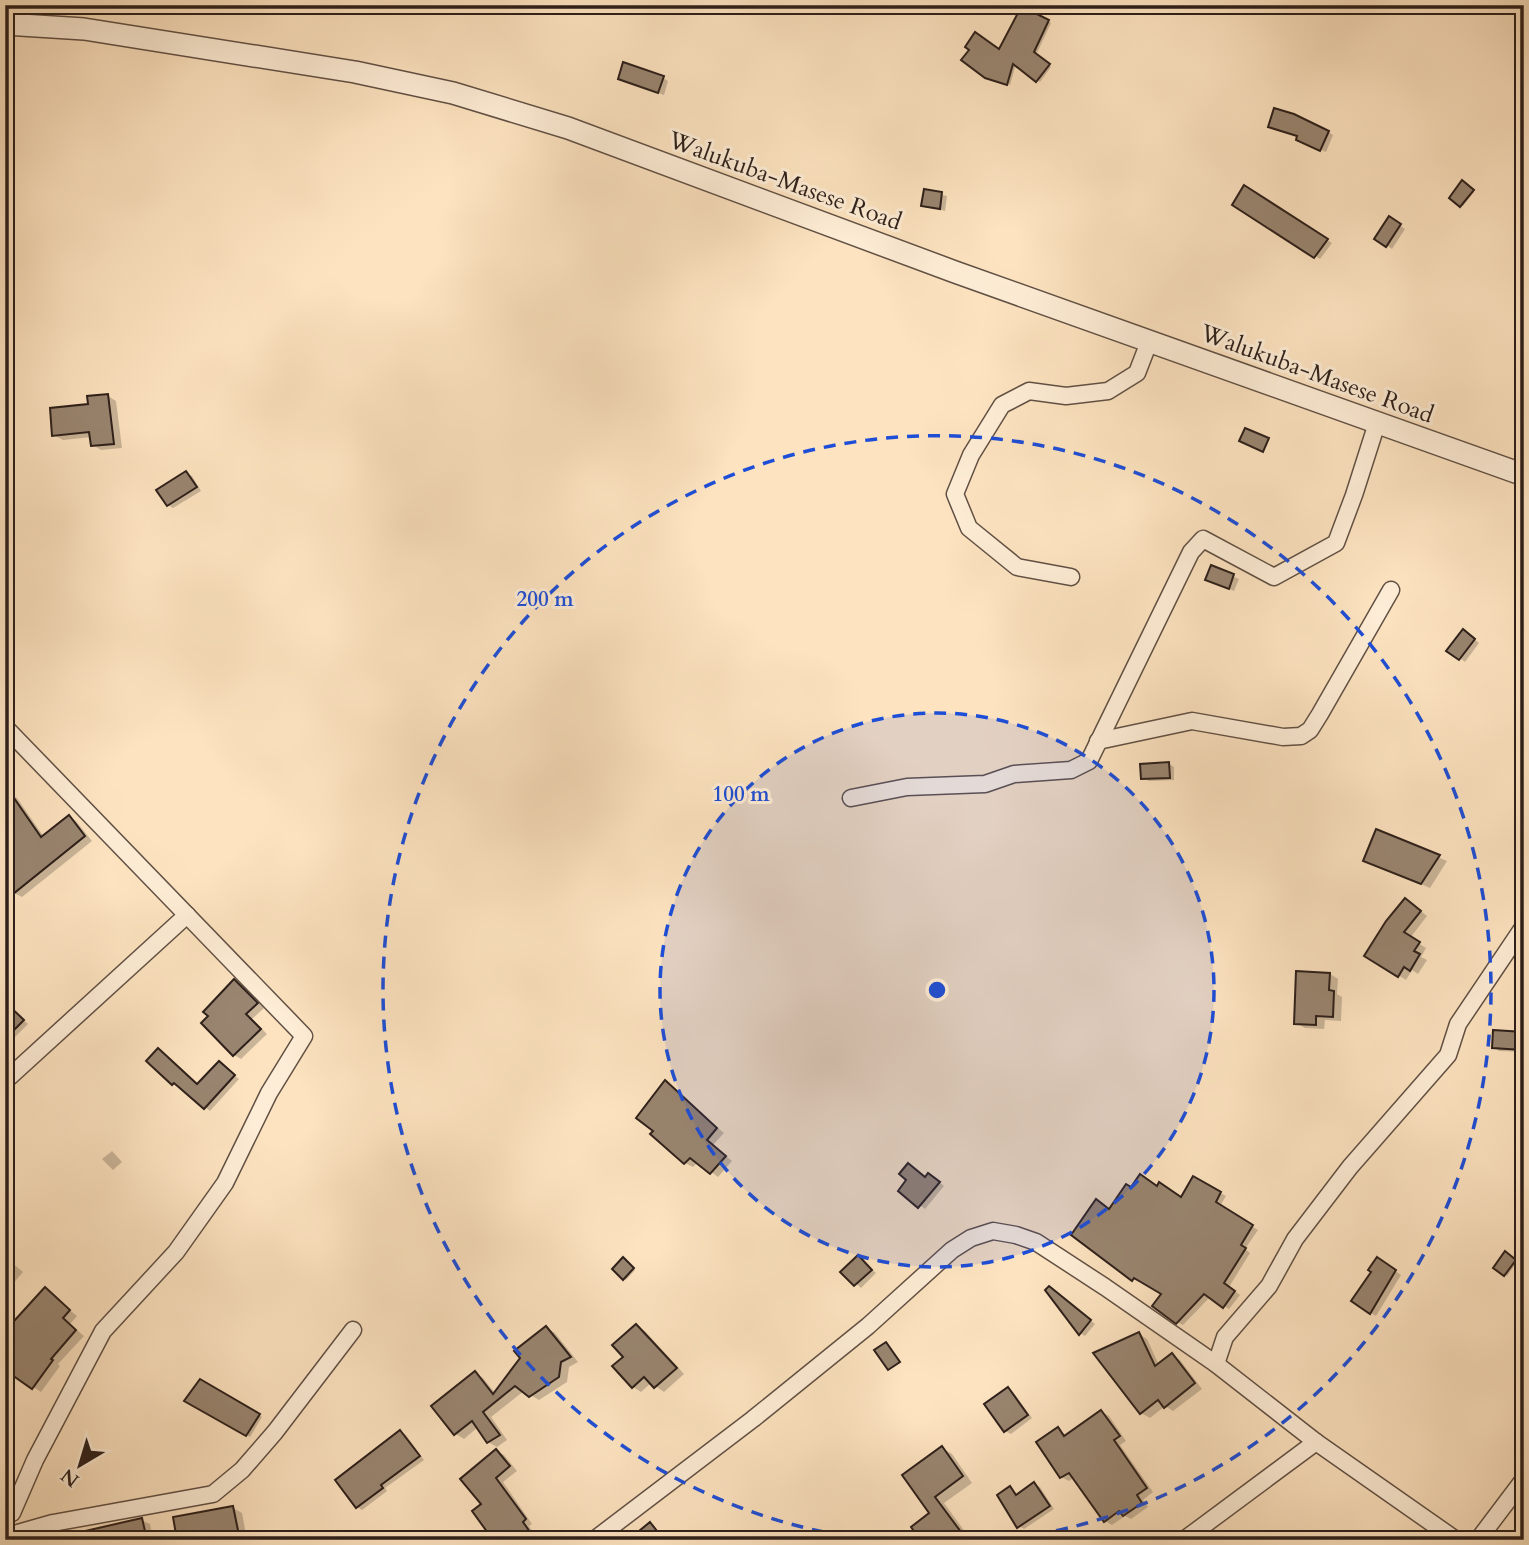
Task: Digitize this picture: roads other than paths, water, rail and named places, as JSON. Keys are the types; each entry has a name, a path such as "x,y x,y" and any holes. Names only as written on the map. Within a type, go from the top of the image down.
{"street":[{"name":"Walukuba-Masese Road","path":"5,24 84,29 207,47 355,72 453,93 568,128 955,272 1524,475"},
{"path":"1071,577 1017,567 969,527 956,494 971,455 1002,405 1029,391 1066,396 1108,391 1137,373 1149,342"},
{"path":"851,799 907,787 985,784 1014,774 1071,769 1089,761 1191,552 1203,539 1274,577 1336,543 1377,423"},
{"path":"1098,741 1192,721 1283,737 1301,736 1310,730 1340,682 1391,590"},
{"path":"5,727 304,1036 269,1093 225,1183 176,1252 103,1331 35,1460 12,1513"},
{"path":"5,1081 187,915"},
{"path":"1216,1364 1226,1337 1269,1286 1295,1239 1350,1167 1448,1055 1458,1024 1524,926"},
{"path":"594,1540 868,1326 952,1250 971,1238 993,1231 1016,1234 1037,1242 1216,1364 1316,1442 1456,1540"},
{"path":"5,1497 19,1536 53,1523 214,1494 242,1470 275,1432 353,1330"},
{"path":"1184,1540 1316,1442"},
{"path":"1478,1540 1524,1479"}]}
